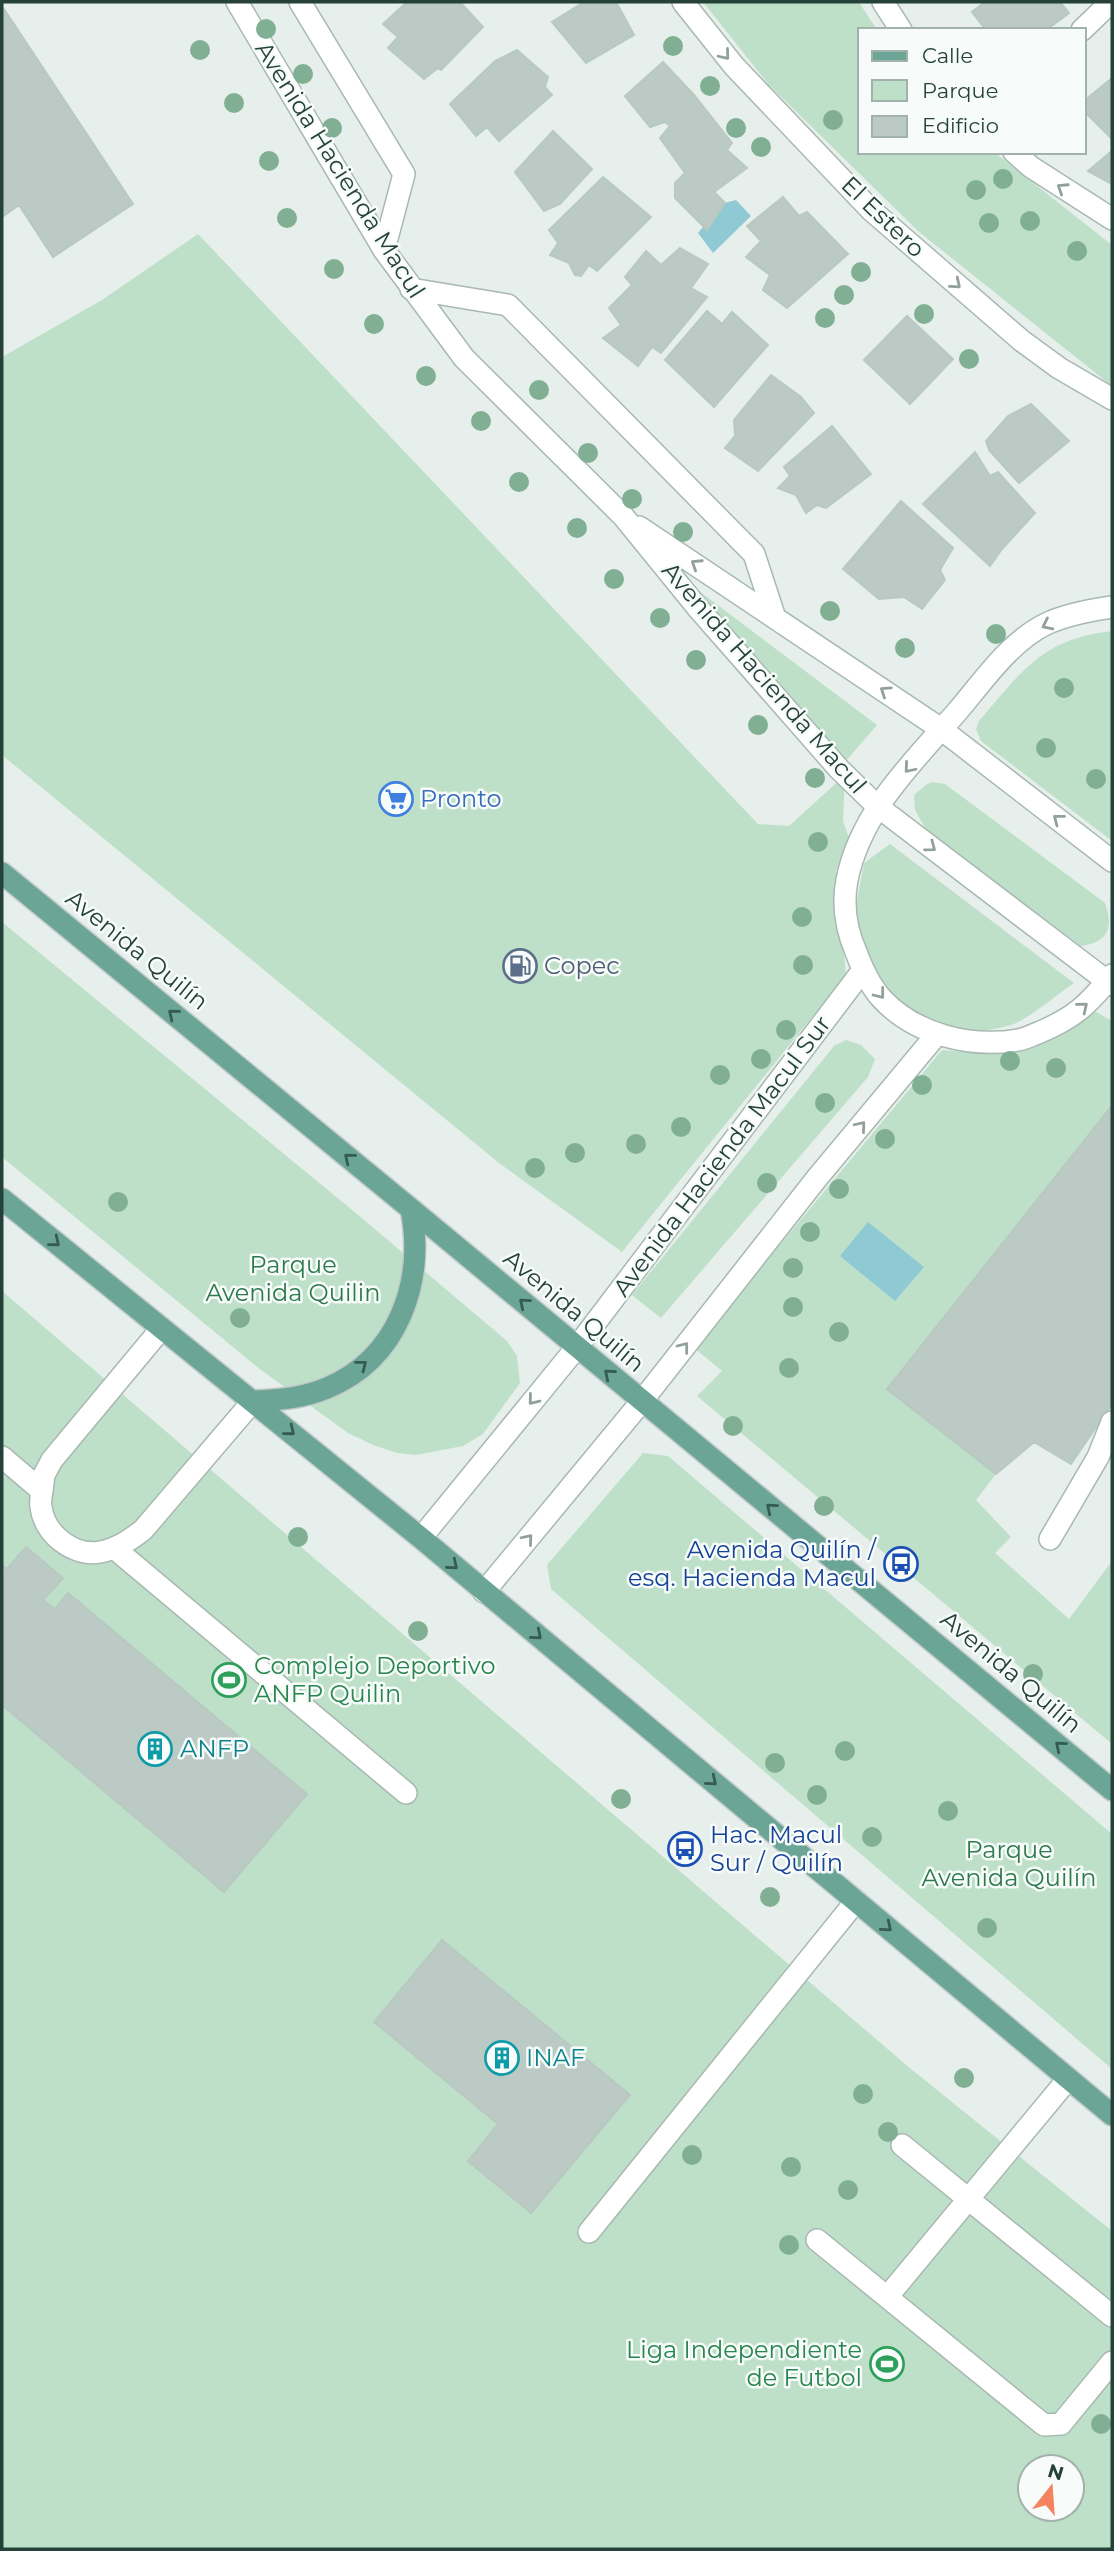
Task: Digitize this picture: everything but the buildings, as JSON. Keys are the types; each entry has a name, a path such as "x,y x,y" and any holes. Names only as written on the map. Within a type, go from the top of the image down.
{"main road":[{"name":"Avenida Quilín","path":"2,873 1112,1790"},
{"path":"2,1199 421,1538 1112,2115"},
{"path":"253,1401 279,1400 329,1387 371,1357 388,1338 404,1308 412,1284 416,1233 411,1209"}],"street":[{"name":"Avenida Hacienda Macul","path":"237,2 384,250 464,358 623,516 697,607 839,769 877,806 1111,981"},
{"path":"300,2 404,174 384,250"},
{"name":"El Estero","path":"683,2 734,66 871,209 1022,341 1059,368 1112,399"},
{"path":"883,2 900,28"},
{"path":"1084,28 1111,2"},
{"path":"1016,154 1031,167 1112,219"},
{"path":"411,289 509,305 754,554 774,615"},
{"name":"Avenida Hacienda Macul","path":"623,516 941,729 1112,861"},
{"path":"1111,981 1064,1022 1020,1040 972,1043 937,1034 911,1021 881,998 863,970 848,932 844,904 856,852 877,806 1017,644 1045,624 1093,609 1112,607"},
{"name":"Avenida Hacienda Macul Sur","path":"421,1538 577,1347 863,970"},
{"path":"485,1592 642,1401 817,1178 937,1034"},
{"path":"161,1329 51,1460 44,1475 41,1509 50,1530 63,1543 81,1551 98,1553 128,1542 144,1530 253,1401"},
{"path":"1050,1539 1098,1457 1112,1422"},
{"path":"2,1457 42,1491"},
{"path":"114,1548 406,1793"},
{"path":"589,2232 856,1901"},
{"path":"888,2296 1068,2079"},
{"path":"902,2145 1112,2315"},
{"path":"817,2240 1044,2426 1061,2424 1112,2362"}],"green space":[{"path":"703,2 859,2 876,28 858,28 858,154 997,154 1112,245 1112,386 919,232 769,85"},
{"path":"198,234 758,824 789,826 845,775 843,821 849,838 836,871 846,975 622,1252 499,1163 2,755 2,357 102,300"},
{"path":"623,516 699,591 877,725 839,769"},
{"path":"1112,631 1112,841 981,741 976,729 979,721 1008,687 1035,660 1068,641"},
{"path":"933,782 945,784 1105,903 1109,920 1103,937 1081,946 928,833 915,810 914,795"},
{"path":"890,844 1074,983 1018,1022 987,1030 964,1030 942,1025 903,1004 887,988 874,969 856,921 864,863"},
{"name":"Parque Avenida Quilin","path":"2,922 507,1341 517,1356 520,1383 483,1434 463,1446 416,1455 397,1453 348,1433 261,1370 2,1157"},
{"path":"1093,1010 1112,1021 1112,1110 1109,1108 887,1389 996,1474 976,1500 1011,1537 995,1553 1069,1619 1112,1561 1112,1744 697,1396 722,1371 694,1348 942,1050 994,1054 1063,1034"},
{"path":"846,1040 861,1045 875,1059 868,1077 661,1318 632,1295 834,1046"},
{"name":"Complejo Deportivo ANFP Quilin","path":"2,1291 911,2069 1112,2231 1112,2549 2,2549"},
{"name":"Parque Avenida Quilín","path":"643,1453 668,1456 1112,1834 1112,2069 551,1589 547,1565"}],"water":[{"path":"736,200 751,216 713,253 698,233 703,227 707,229 725,203"},
{"path":"868,1222 924,1267 895,1301 840,1256"}],"place":[{"name":"Pronto","path":"396,799"},
{"name":"Copec","path":"520,966"},
{"name":"Avenida Quilín / esq. Hacienda Macul","path":"901,1564"},
{"name":"Complejo Deportivo ANFP Quilin","path":"229,1680"},
{"name":"ANFP","path":"155,1749"},
{"name":"Hac. Macul Sur / Quilín","path":"685,1849"},
{"name":"INAF","path":"502,2058"},
{"name":"Liga Independiente de Futbol","path":"887,2364"}]}
